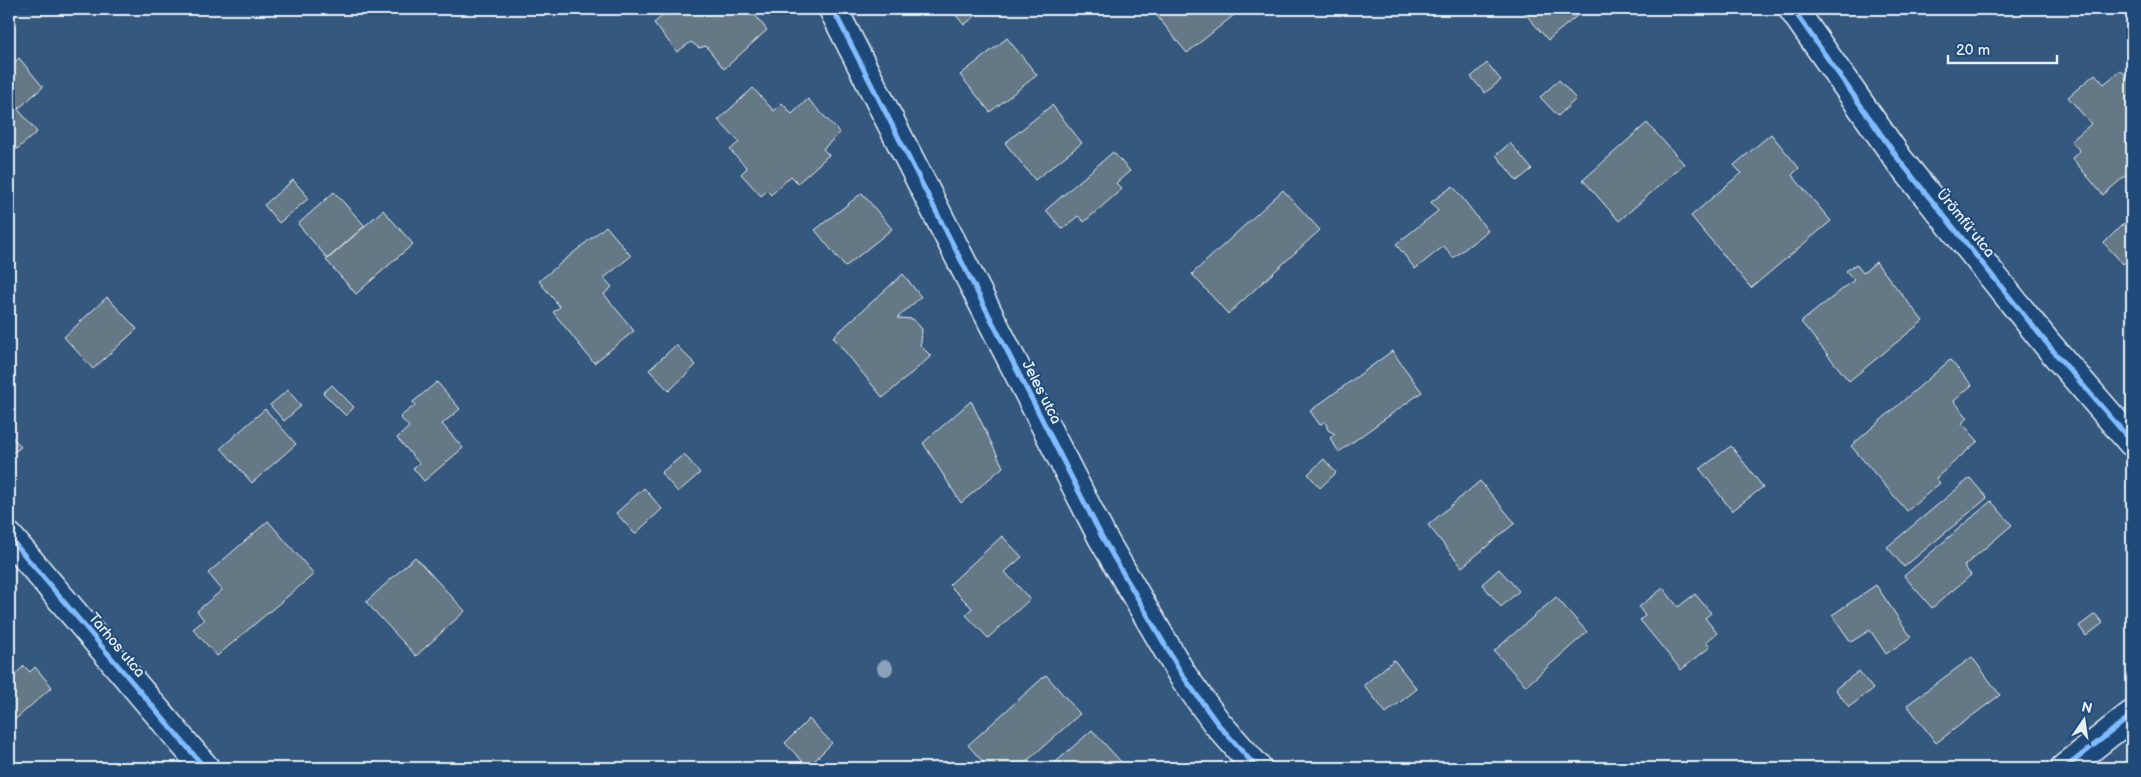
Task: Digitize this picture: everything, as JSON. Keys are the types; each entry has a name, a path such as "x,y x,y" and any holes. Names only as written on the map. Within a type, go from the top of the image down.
{"street":[{"name":"Jeles utca","path":"833,9 1102,537 1183,676 1217,723 1257,768"},
{"name":"Ürömfű utca","path":"1793,9 1899,160 2049,346 2132,442"},
{"name":"Tarhos utca","path":"9,537 205,768"},
{"path":"2065,768 2132,715"}],"building":[{"path":"670,9 750,9 767,30 724,69 706,46 699,48 691,42 677,52 654,23"},
{"path":"951,9 984,9 964,25"},
{"path":"1166,9 1228,9 1234,15 1187,53 1157,16"},
{"path":"1521,9 1585,9 1548,40"},
{"path":"1007,38 1037,75 990,112 960,75"},
{"path":"19,58 43,87 18,109 37,132 10,155 9,68"},
{"path":"1487,63 1501,80 1485,93 1471,77"},
{"path":"2121,70 2132,84 2132,170 2103,195 2072,158 2080,151 2071,141 2091,124 2068,97 2095,74 2104,84"},
{"path":"1559,80 1576,99 1558,116 1540,97"},
{"path":"753,88 774,111 782,103 792,114 808,99 840,133 823,149 829,155 798,183 791,176 771,195 767,191 761,196 741,174 747,168 730,150 739,142 718,120"},
{"path":"1052,105 1082,143 1035,180 1005,143"},
{"path":"1647,123 1684,164 1619,221 1583,180"},
{"path":"1771,134 1799,168 1792,175 1831,221 1751,288 1691,216 1741,173 1734,165"},
{"path":"1510,143 1532,169 1517,181 1496,155"},
{"path":"1113,152 1130,171 1116,183 1122,189 1084,222 1078,216 1062,229 1046,210"},
{"path":"293,180 309,198 279,223 264,205"},
{"path":"1453,186 1488,231 1453,258 1444,246 1415,269 1396,244 1438,211 1431,202"},
{"path":"1283,190 1320,230 1228,314 1192,274"},
{"path":"334,192 365,226 328,259 298,224"},
{"path":"862,193 892,229 845,267 815,230"},
{"path":"383,210 413,244 356,294 326,260"},
{"path":"2124,223 2132,232 2132,256 2123,264 2104,243"},
{"path":"606,226 631,256 604,278 612,287 604,294 634,331 594,363 553,312 560,307 539,281"},
{"path":"1876,262 1923,321 1849,381 1801,322 1854,280 1846,271 1856,264 1863,273"},
{"path":"903,274 921,297 897,318 913,319 922,329 920,345 931,356 883,398 833,337"},
{"path":"107,297 137,329 93,369 64,337"},
{"path":"676,345 696,365 669,391 649,370"},
{"path":"1392,351 1422,392 1339,452 1330,438 1335,434 1328,430 1325,421 1320,425 1310,411"},
{"path":"1950,360 1972,385 1954,401 1968,418 1962,423 1978,441 1936,478 1940,483 1907,511 1851,446"},
{"path":"437,382 460,409 442,424 463,448 424,481 413,468 419,463 397,438 409,427 400,417 415,405 413,402"},
{"path":"332,385 354,407 346,416 323,393"},
{"path":"288,390 301,406 284,421 270,405"},
{"path":"971,401 1003,467 961,503 923,443"},
{"path":"265,409 296,444 252,483 221,448"},
{"path":"9,435 21,447 9,456"},
{"path":"1731,446 1763,487 1732,511 1700,469"},
{"path":"684,454 700,473 678,492 661,473"},
{"path":"1324,459 1336,473 1320,488 1308,474"},
{"path":"1970,478 1987,498 1904,567 1887,547"},
{"path":"1480,481 1515,523 1462,567 1428,525"},
{"path":"644,488 662,509 635,534 616,513"},
{"path":"1991,501 2012,525 1964,566 1971,575 1932,608 1904,576"},
{"path":"268,521 314,574 217,656 193,629 204,620 197,611 222,590 208,573"},
{"path":"1002,536 1022,557 1005,572 1030,599 988,638 966,615 972,608 949,585"},
{"path":"415,557 465,611 416,656 366,602"},
{"path":"1499,569 1519,591 1501,607 1482,584"},
{"path":"1876,585 1911,637 1886,654 1870,630 1851,642 1832,615"},
{"path":"1663,588 1678,607 1695,594 1711,613 1705,618 1717,633 1706,642 1710,647 1681,670 1640,620 1645,616 1639,607"},
{"path":"1556,597 1587,632 1526,686 1494,651"},
{"path":"2095,614 2103,623 2086,636 2079,626"},
{"path":"1972,657 2000,695 1936,743 1907,705"},
{"path":"1394,660 1417,689 1386,713 1364,685"},
{"path":"24,666 30,672 35,667 52,687 9,725 9,680"},
{"path":"1859,671 1873,689 1849,707 1835,689"},
{"path":"1046,675 1080,714 1019,768 988,768 968,745"},
{"path":"809,719 832,743 808,767 785,743"},
{"path":"1092,730 1124,765 1121,768 1049,768"}],"cycle path":[{"path":"833,9 1102,537 1183,676 1217,723 1257,768"},
{"path":"1793,9 1899,160 2049,346 2132,442"},
{"path":"9,537 205,768"},
{"path":"2065,768 2132,715"}]}
